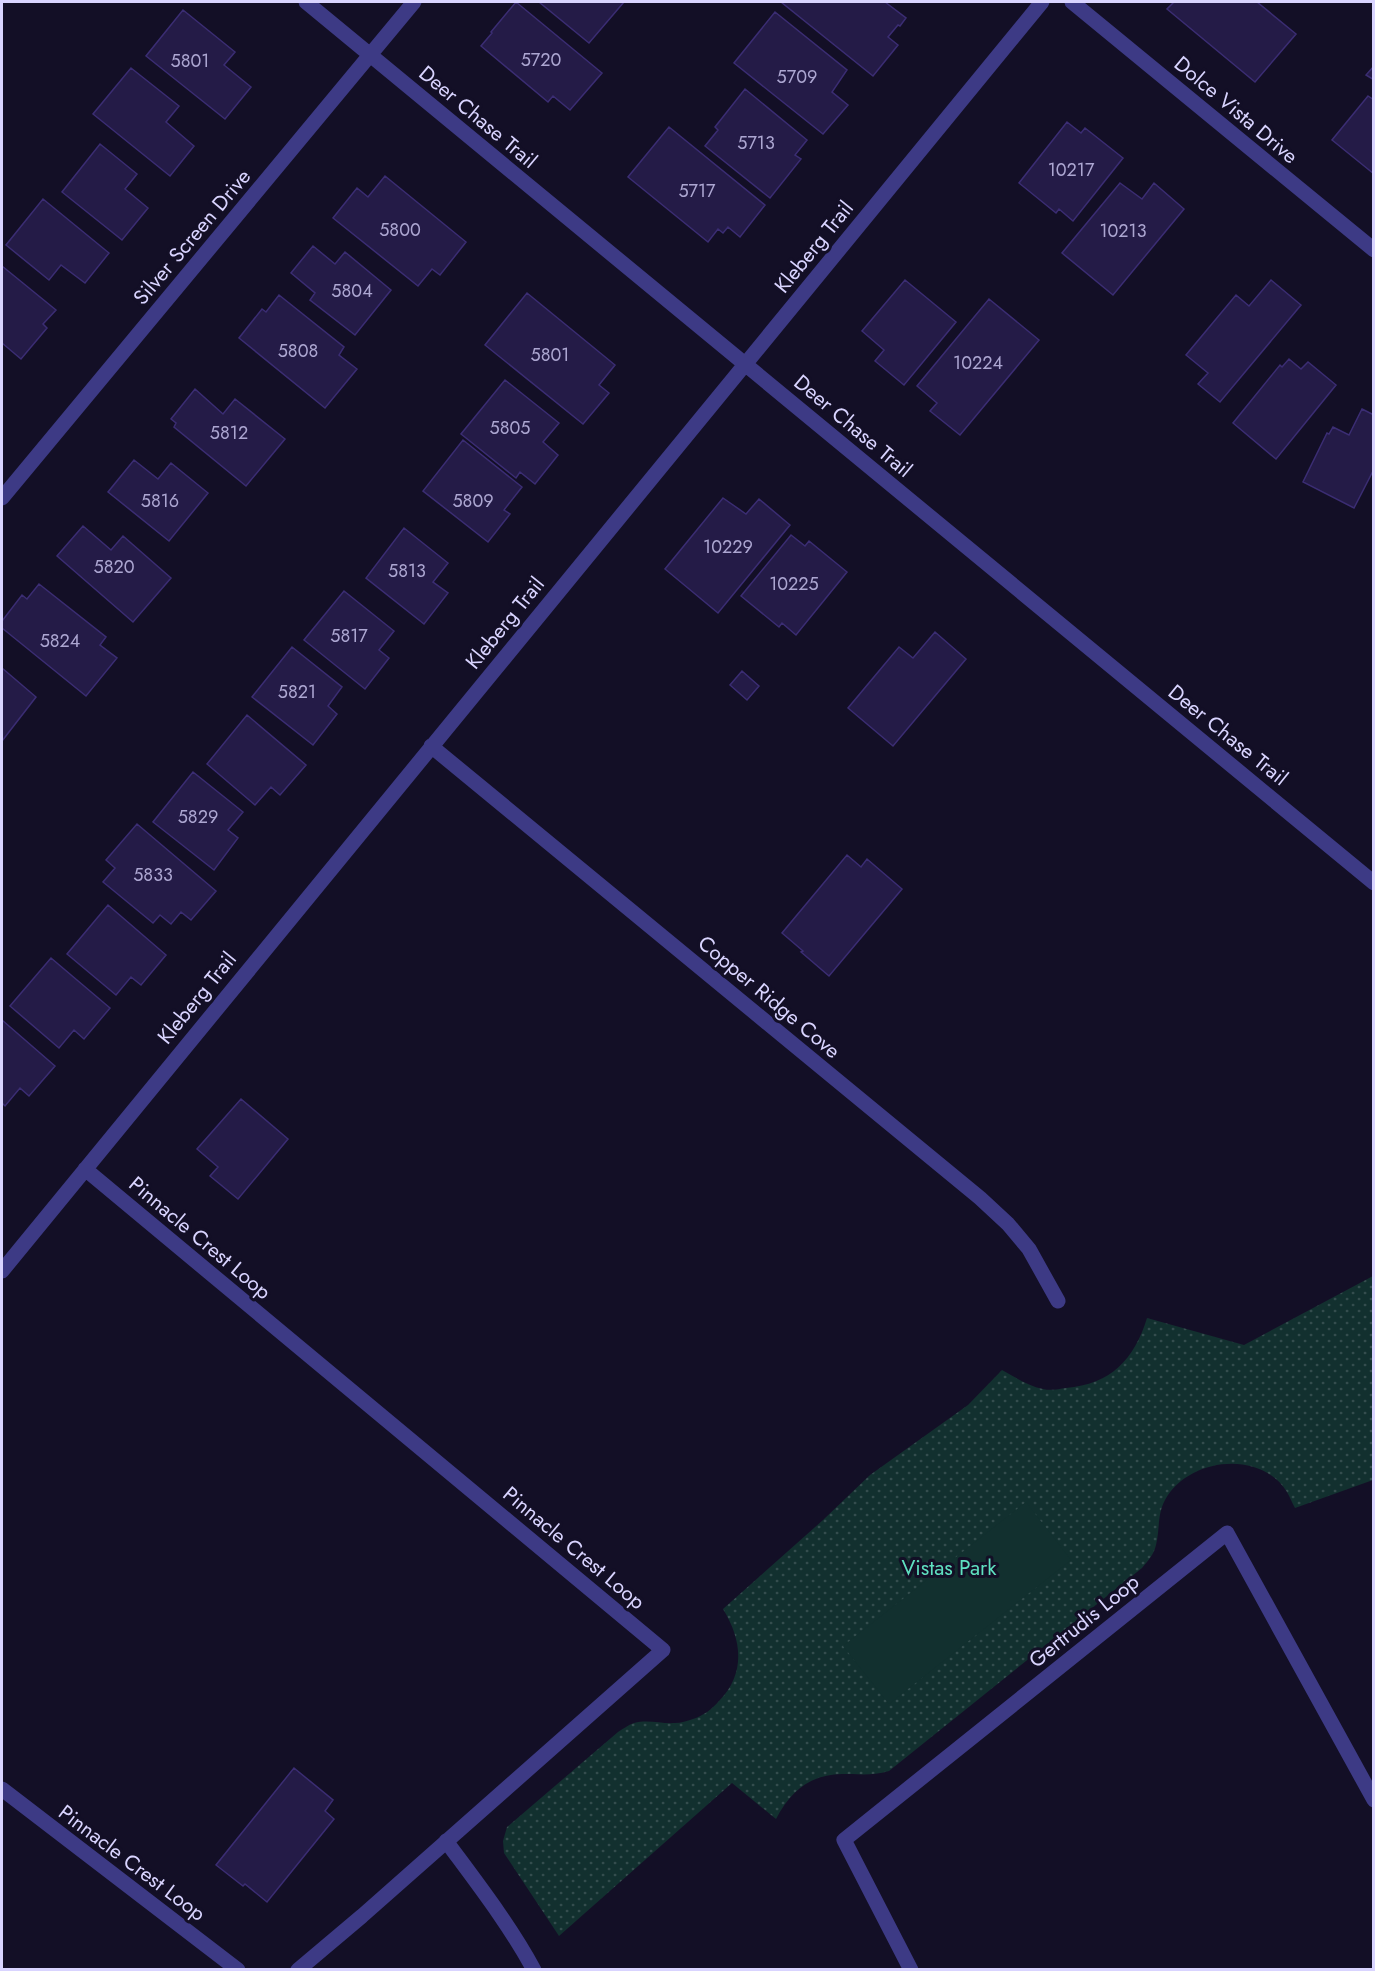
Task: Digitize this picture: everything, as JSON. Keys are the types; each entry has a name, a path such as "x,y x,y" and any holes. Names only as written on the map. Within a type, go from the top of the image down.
{"street":[{"name":"Deer Chase Trail","path":"306,2 1374,883"},
{"name":"Silver Screen Drive","path":"2,498 414,2"},
{"name":"Kleberg Trail","path":"2,1270 1042,2"},
{"name":"Dolce Vista Drive","path":"1072,2 1374,250"},
{"name":"Copper Ridge Cove","path":"431,746 980,1198 1008,1224 1029,1249 1058,1300"},
{"name":"Pinnacle Crest Loop","path":"85,1169 663,1650 298,1970"},
{"name":"Gertrudis Loop","path":"911,1970 844,1840 1227,1533 1374,1800"},
{"name":"Pinnacle Crest Loop","path":"2,1789 238,1970"},
{"path":"446,1841 493,1904 534,1970"}],"green space":[{"name":"Vistas Park","path":"1373,1276 1373,1480 1295,1508 1287,1492 1275,1478 1260,1469 1224,1464 1190,1475 1176,1486 1165,1500 1155,1548 1142,1568 889,1771 830,1775 811,1781 802,1786 788,1800 776,1819 732,1783 559,1936 504,1853 503,1841 507,1827 618,1732 628,1726 644,1721 682,1722 700,1716 713,1707 728,1690 737,1668 737,1644 723,1609 870,1475 968,1405 1002,1370 1027,1384 1046,1390 1082,1386 1096,1381 1108,1375 1128,1358 1142,1333 1147,1318 1244,1345"},
{"path":"1026,1502 1071,1560 889,1704 843,1646"}],"building":[{"path":"516,2 602,73 570,110 553,96 548,102 481,46"},
{"path":"539,2 624,2 589,43"},
{"path":"781,2 885,2 906,18 888,37 898,45 873,76"},
{"path":"1174,2 1257,2 1296,34 1255,82 1167,9"},
{"path":"183,10 235,52 224,65 251,87 225,119 146,56"},
{"path":"775,12 847,70 832,92 848,105 823,134 734,63"},
{"path":"1374,66 1374,80 1366,75"},
{"path":"131,68 179,106 166,122 194,146 170,176 93,114"},
{"path":"745,89 807,140 795,155 801,159 770,198 705,146 718,130 715,127"},
{"path":"1368,96 1374,100 1374,174 1332,140"},
{"path":"1067,122 1081,133 1085,128 1123,158 1073,221 1059,209 1056,213 1019,183"},
{"path":"669,127 765,205 740,237 728,227 723,233 718,229 708,242 628,177"},
{"path":"100,144 137,174 125,189 148,208 122,240 62,192"},
{"path":"385,176 466,242 440,275 432,269 418,286 333,218 357,188 368,197"},
{"path":"1120,183 1142,199 1154,183 1184,209 1113,295 1062,253"},
{"path":"43,199 109,253 85,283 61,265 49,280 6,245"},
{"path":"313,246 335,264 345,252 391,290 355,335 310,300 315,293 291,273"},
{"path":"2,266 56,310 43,324 47,328 21,359 2,343"},
{"path":"905,280 956,322 904,385 875,361 884,350 862,331"},
{"path":"1271,280 1301,305 1220,402 1198,384 1208,373 1186,355 1236,295 1249,306"},
{"path":"527,293 615,365 599,385 609,393 583,424 485,345"},
{"path":"279,295 344,347 339,355 357,369 325,408 239,338 262,309 266,312"},
{"path":"989,299 1039,340 960,435 930,411 937,403 917,386"},
{"path":"1289,359 1301,369 1308,362 1336,385 1276,459 1233,423 1280,365 1282,367"},
{"path":"505,380 559,423 543,442 558,455 535,484 520,472 516,478 461,434"},
{"path":"195,389 223,414 235,399 285,439 246,486 174,427 176,423 171,419"},
{"path":"1362,409 1374,415 1374,469 1354,508 1303,482 1327,433 1329,434 1333,427 1349,435"},
{"path":"463,440 522,487 504,510 510,514 488,542 423,491"},
{"path":"134,460 158,479 171,463 208,493 169,541 108,492"},
{"path":"723,498 746,514 759,499 790,525 718,613 665,569"},
{"path":"83,526 111,550 123,536 171,578 133,622 57,556"},
{"path":"404,528 448,563 433,582 448,593 424,624 366,578"},
{"path":"791,535 805,546 809,541 847,572 796,635 782,623 779,627 741,596"},
{"path":"39,584 106,637 100,645 117,658 86,696 2,628 2,621 22,595 27,599"},
{"path":"344,591 394,631 379,650 389,658 365,689 304,640"},
{"path":"935,632 966,659 893,746 848,708 899,647 913,658"},
{"path":"292,647 342,687 328,706 337,714 313,745 252,697"},
{"path":"2,668 36,697 2,741"},
{"path":"742,671 759,686 747,700 730,685"},
{"path":"247,715 306,765 280,795 271,787 255,805 207,764"},
{"path":"193,772 243,812 228,830 238,838 214,870 153,822"},
{"path":"137,824 216,891 191,920 181,912 171,924 160,915 153,923 103,882 115,868 106,860"},
{"path":"847,855 861,867 867,859 902,889 829,976 782,933"},
{"path":"108,905 166,955 141,985 131,977 116,995 67,954"},
{"path":"51,958 110,1008 84,1039 74,1030 59,1048 10,1006"},
{"path":"2,1020 55,1066 29,1096 20,1088 5,1106 2,1103"},
{"path":"241,1099 288,1139 238,1199 210,1176 218,1167 197,1149"},
{"path":"294,1768 333,1800 325,1811 334,1819 267,1902 216,1865"}]}
